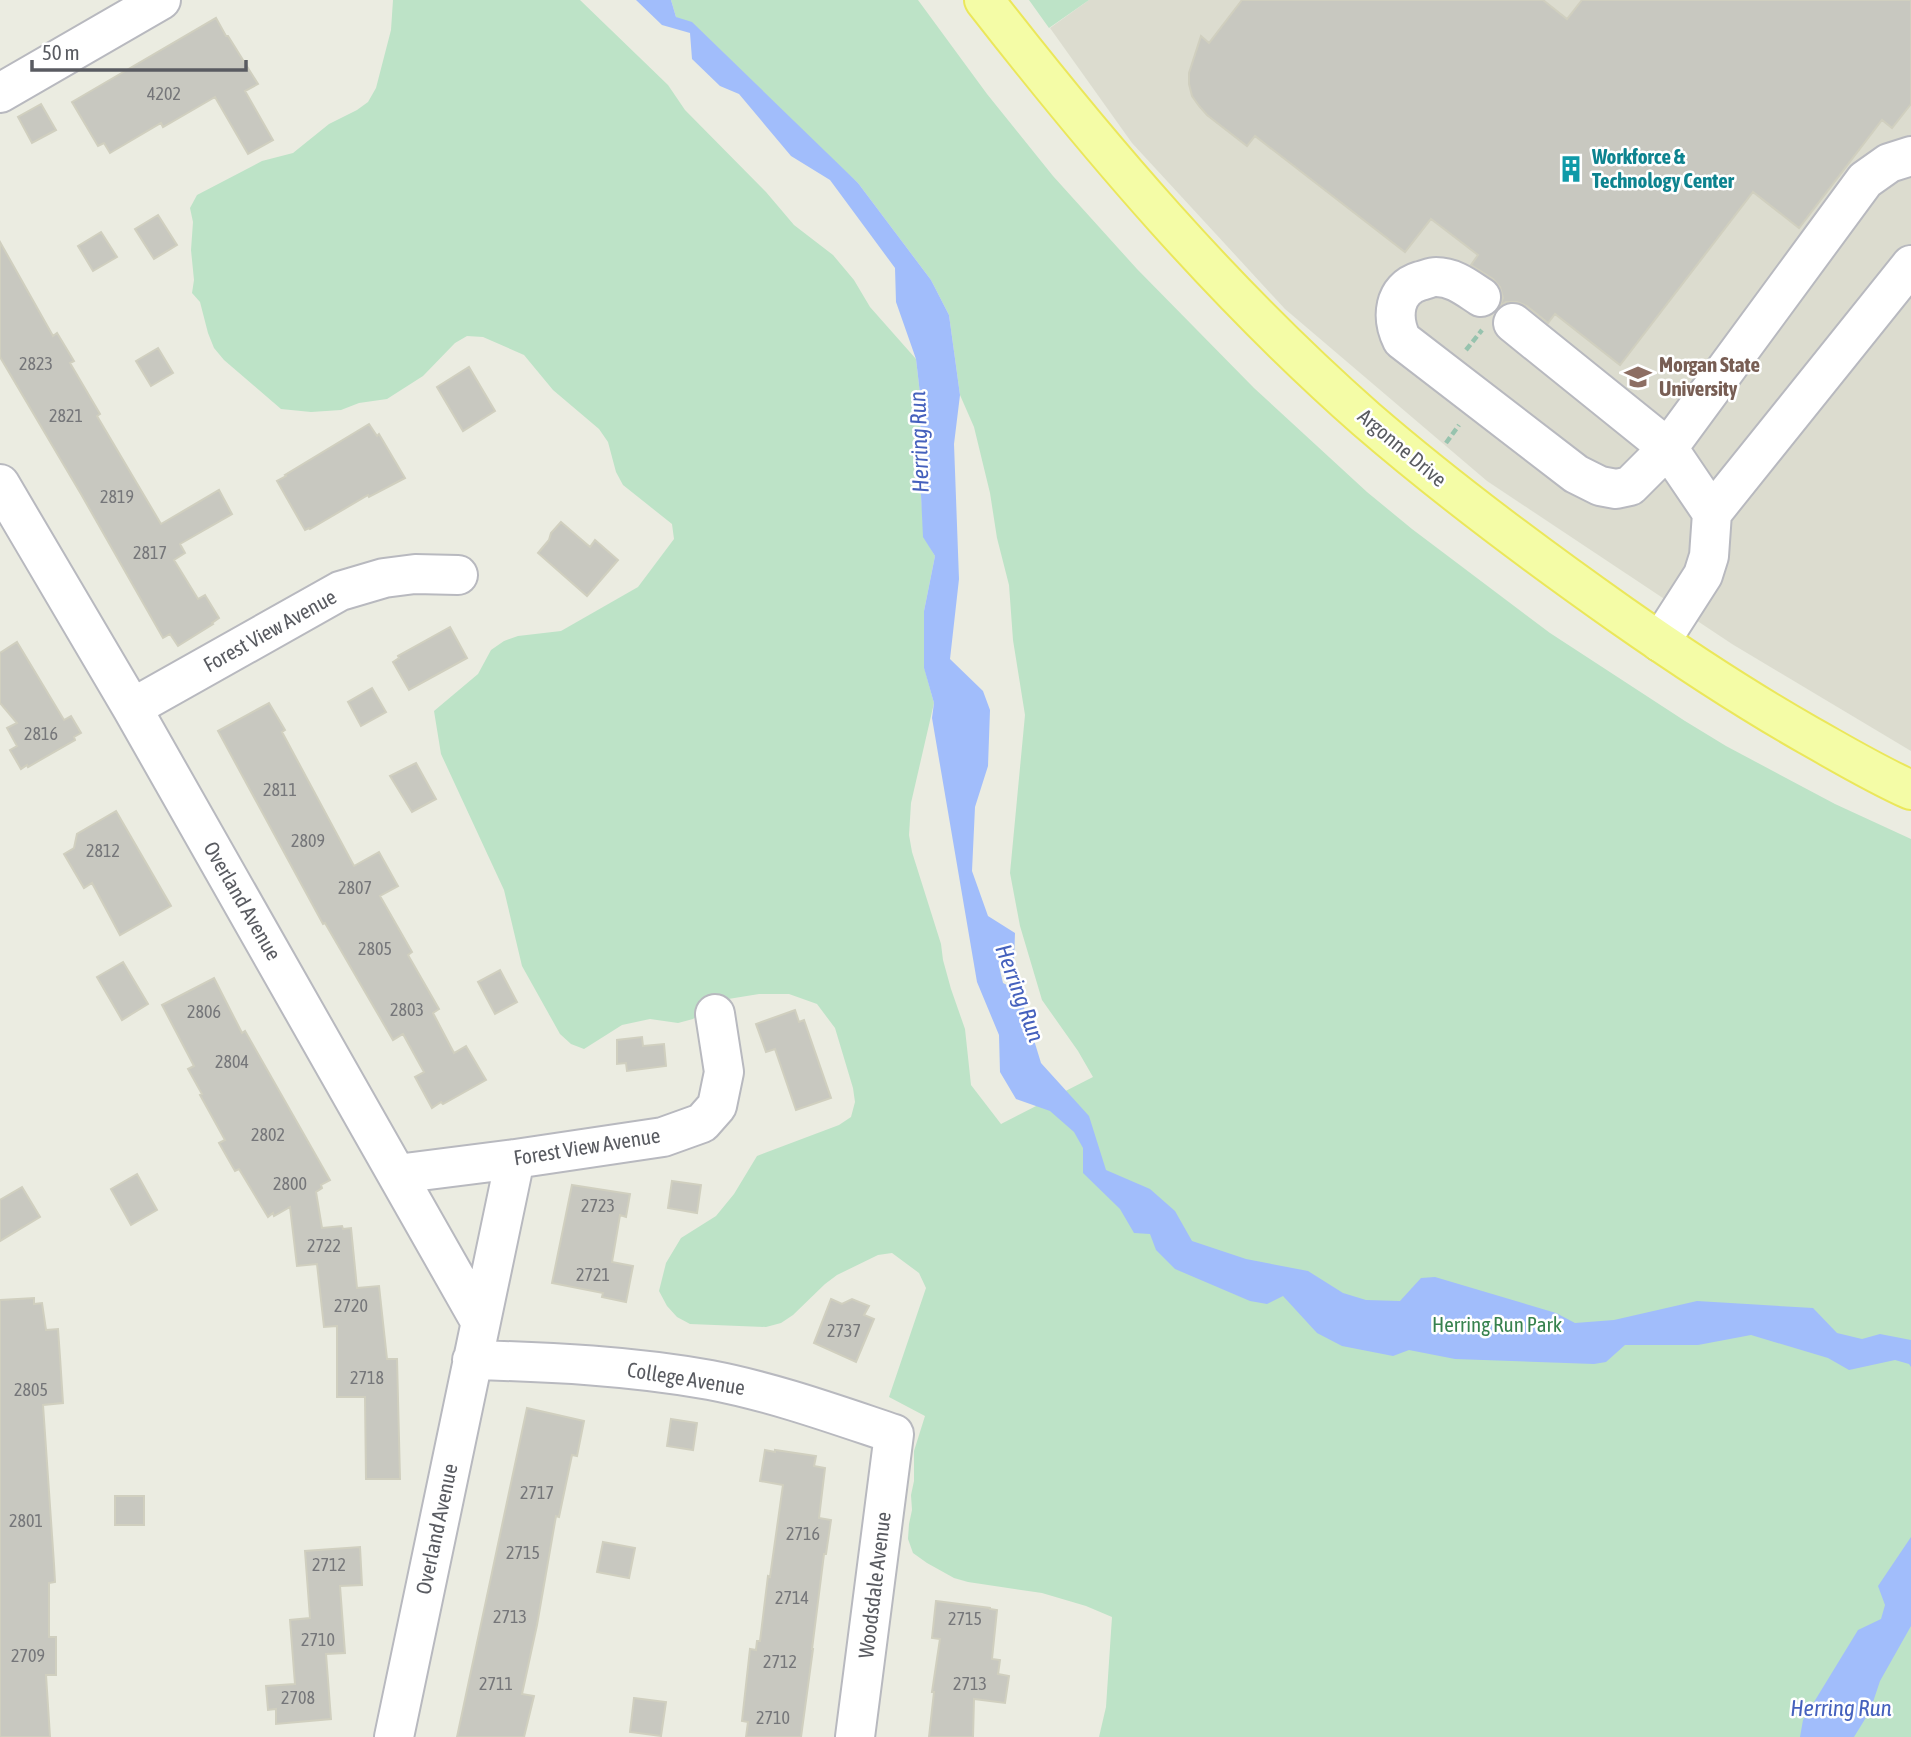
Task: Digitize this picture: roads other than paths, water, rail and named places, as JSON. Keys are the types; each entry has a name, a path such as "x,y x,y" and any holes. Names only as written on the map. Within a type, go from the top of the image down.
{"main road":[{"name":"Argonne Drive","path":"984,0 1129,179 1255,313 1376,427 1550,565 1660,642 1755,704 1875,774 1911,790"}],"street":[{"path":"0,93 161,0"},
{"path":"1481,298 1458,281 1435,276 1412,283 1401,294 1394,310 1396,327 1402,340 1576,474 1600,486 1616,489 1630,486 1668,447 1865,180 1889,163 1911,156"},
{"path":"1660,642 1703,575 1709,556 1712,513 1911,265"},
{"path":"1513,323 1668,447 1712,513"},
{"name":"Overland Avenue","path":"0,484 132,709 480,1321"},
{"name":"Forest View Avenue","path":"132,709 340,591 384,578 415,574 458,575"},
{"name":"Forest View Avenue","path":"397,1174 663,1137 702,1123 718,1106 724,1072 715,1014"},
{"name":"Overland Avenue","path":"394,1737 514,1159"},
{"name":"College Avenue","path":"472,1360 599,1366 712,1380 802,1403 894,1434"},
{"name":"Woodsdale Avenue","path":"855,1737 894,1434"}],"water":[{"name":"Herring Run","path":"636,0 671,0 676,17 692,22 858,183 931,280 949,315 960,395 954,444 959,579 950,659 983,691 990,710 988,766 975,807 972,871 988,916 1015,933 1014,961 999,966 1003,983 1019,991 1041,1063 1089,1116 1106,1170 1150,1189 1175,1211 1192,1241 1246,1259 1308,1271 1343,1293 1366,1300 1400,1301 1421,1278 1435,1277 1556,1313 1575,1323 1614,1320 1697,1301 1813,1308 1837,1333 1862,1339 1880,1334 1911,1340 1911,1367 1895,1360 1849,1370 1828,1358 1751,1335 1698,1345 1625,1345 1606,1362 1594,1364 1455,1359 1409,1350 1393,1356 1342,1346 1317,1333 1283,1296 1267,1304 1250,1301 1175,1269 1156,1250 1150,1234 1134,1233 1120,1209 1083,1173 1083,1148 1074,1132 1050,1111 1016,1099 1000,1072 999,1035 977,982 932,718 934,703 924,668 924,611 935,556 923,537 921,495 915,481 922,411 916,359 896,302 895,268 830,180 791,156 739,94 720,86 692,59 690,33 662,25"},
{"name":"Herring Run","path":"1911,1537 1911,1626 1880,1681 1870,1711 1854,1737 1800,1737 1803,1720 1858,1630 1881,1619 1885,1605 1878,1586"}],"place":[{"name":"Workforce & Technology Center","path":"1571,169"},
{"name":"Morgan State University","path":"1638,377"}],"park label":[{"name":"Herring Run Park","path":"1497,1325"}]}
